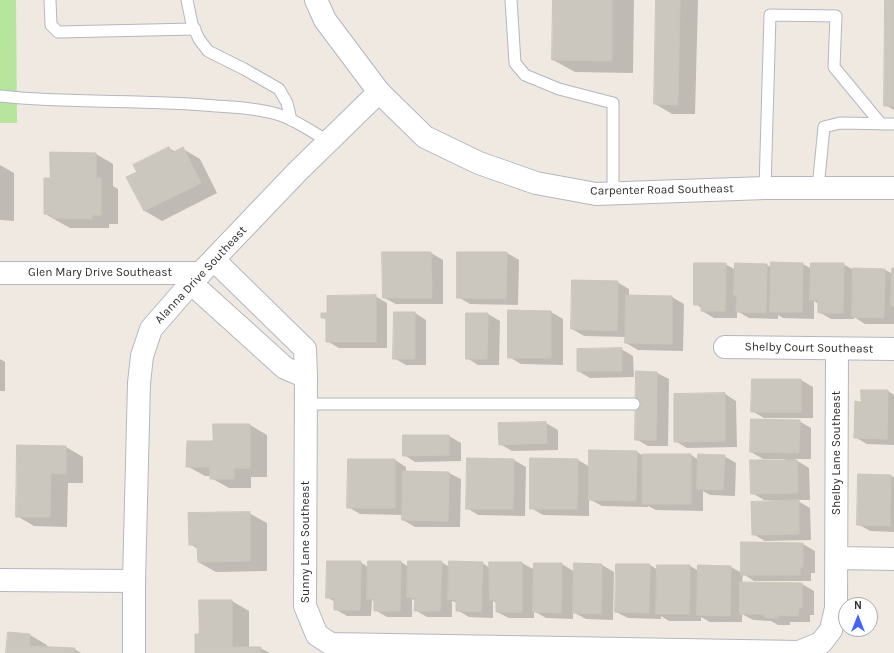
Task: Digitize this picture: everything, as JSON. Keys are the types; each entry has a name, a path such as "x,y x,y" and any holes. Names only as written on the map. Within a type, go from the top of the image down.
{"street":[{"name":"Carpenter Road Southeast","path":"316,0 325,20 379,92 425,137 479,164 536,183 596,194 765,188 894,188"},
{"name":"Alanna Drive Southeast","path":"134,653 134,580 139,383 142,356 151,329 202,272 328,141 379,92"},
{"name":"Glen Mary Drive Southeast","path":"0,273 202,272"},
{"path":"202,272 285,368 306,377"},
{"name":"Sunny Lane Southeast","path":"202,272 305,349 305,606 317,635 331,644 799,652 822,643 831,630 836,608 837,558"},
{"name":"Shelby Court Southeast","path":"725,347 894,349"},
{"name":"Shelby Lane Southeast","path":"837,349 837,558"},
{"path":"837,558 894,559"},
{"path":"0,580 134,580"}],"lane":[{"path":"50,0 51,25 58,32 195,29"},
{"path":"187,0 189,14 199,39 208,51 279,89 287,102 292,120"},
{"path":"189,14 192,0"},
{"path":"511,0 516,63 525,75 559,89 614,103 614,194"},
{"path":"765,188 770,15 836,16 834,67 881,124"},
{"path":"0,96 30,99 190,103 268,112 292,120 328,141"},
{"path":"818,188 824,127 840,123 894,124"},
{"path":"306,404 634,404"}],"green space":[{"path":"0,0 16,0 17,123 0,123"}],"building":[{"path":"553,0 612,0 612,61 552,60"},
{"path":"656,0 680,0 678,105 654,104"},
{"path":"885,0 894,0 894,106 884,106"},
{"path":"169,147 172,153 183,147 201,183 144,211 126,177 137,172 133,165"},
{"path":"50,152 96,153 96,178 101,178 101,215 92,215 92,219 52,218 52,215 44,214 44,178 50,178"},
{"path":"382,252 431,252 432,298 383,298"},
{"path":"457,252 507,252 506,299 457,298"},
{"path":"771,262 803,263 802,312 770,312"},
{"path":"694,263 726,263 725,311 701,311 701,305 694,305"},
{"path":"735,263 767,264 766,313 736,312 737,295 734,295"},
{"path":"811,263 844,263 843,313 818,313 818,300 810,300"},
{"path":"853,268 885,269 884,318 852,317"},
{"path":"892,268 894,268 894,306 891,306"},
{"path":"572,280 618,281 617,331 571,329"},
{"path":"376,295 376,342 326,342 326,318 321,318 321,313 327,313 327,296"},
{"path":"626,295 672,296 672,344 625,343"},
{"path":"508,310 551,311 551,358 508,358"},
{"path":"394,312 415,312 415,359 393,359"},
{"path":"466,313 488,313 487,359 466,359"},
{"path":"622,348 622,371 577,371 577,349"},
{"path":"636,371 657,372 656,440 635,440"},
{"path":"752,379 801,379 801,412 751,412"},
{"path":"861,390 888,390 887,439 854,438 855,401 861,402"},
{"path":"725,393 725,441 674,442 674,394"},
{"path":"751,419 800,420 799,453 750,452"},
{"path":"546,422 547,443 499,445 498,423"},
{"path":"213,424 250,424 250,468 234,468 234,479 210,479 210,467 186,467 187,441 213,441"},
{"path":"403,435 449,435 449,455 403,456"},
{"path":"17,445 66,446 66,474 51,473 50,517 16,517"},
{"path":"589,450 637,451 636,501 589,500"},
{"path":"643,454 691,454 691,504 643,504"},
{"path":"698,454 725,455 723,490 697,489"},
{"path":"467,458 514,459 513,509 466,509"},
{"path":"530,458 578,459 577,509 530,509"},
{"path":"348,459 395,459 395,508 347,508"},
{"path":"750,460 797,460 798,493 751,494"},
{"path":"403,471 449,472 448,521 402,520"},
{"path":"858,474 891,475 890,526 857,525"},
{"path":"799,500 799,534 752,535 751,502"},
{"path":"250,512 250,561 198,562 197,545 189,545 188,513"},
{"path":"741,542 803,543 803,567 800,567 800,575 741,575"},
{"path":"327,561 361,561 360,610 334,610 334,598 326,598"},
{"path":"368,561 401,561 400,611 374,611 374,599 367,599"},
{"path":"408,561 442,561 440,611 414,611 415,598 407,597"},
{"path":"449,561 483,562 481,612 456,611 456,600 448,599"},
{"path":"489,562 522,562 522,612 496,612 496,600 490,600"},
{"path":"534,563 562,563 561,613 533,612"},
{"path":"574,563 602,564 601,614 573,613"},
{"path":"616,564 650,564 649,613 615,612"},
{"path":"657,565 690,565 689,614 656,614"},
{"path":"698,565 731,566 730,616 697,615"},
{"path":"740,582 802,583 802,608 799,608 798,616 778,615 778,618 765,618 765,614 740,614"},
{"path":"199,600 232,600 232,647 261,647 261,653 195,653 195,634 199,634"},
{"path":"8,632 30,634 29,646 75,648 74,653 6,653"}]}
